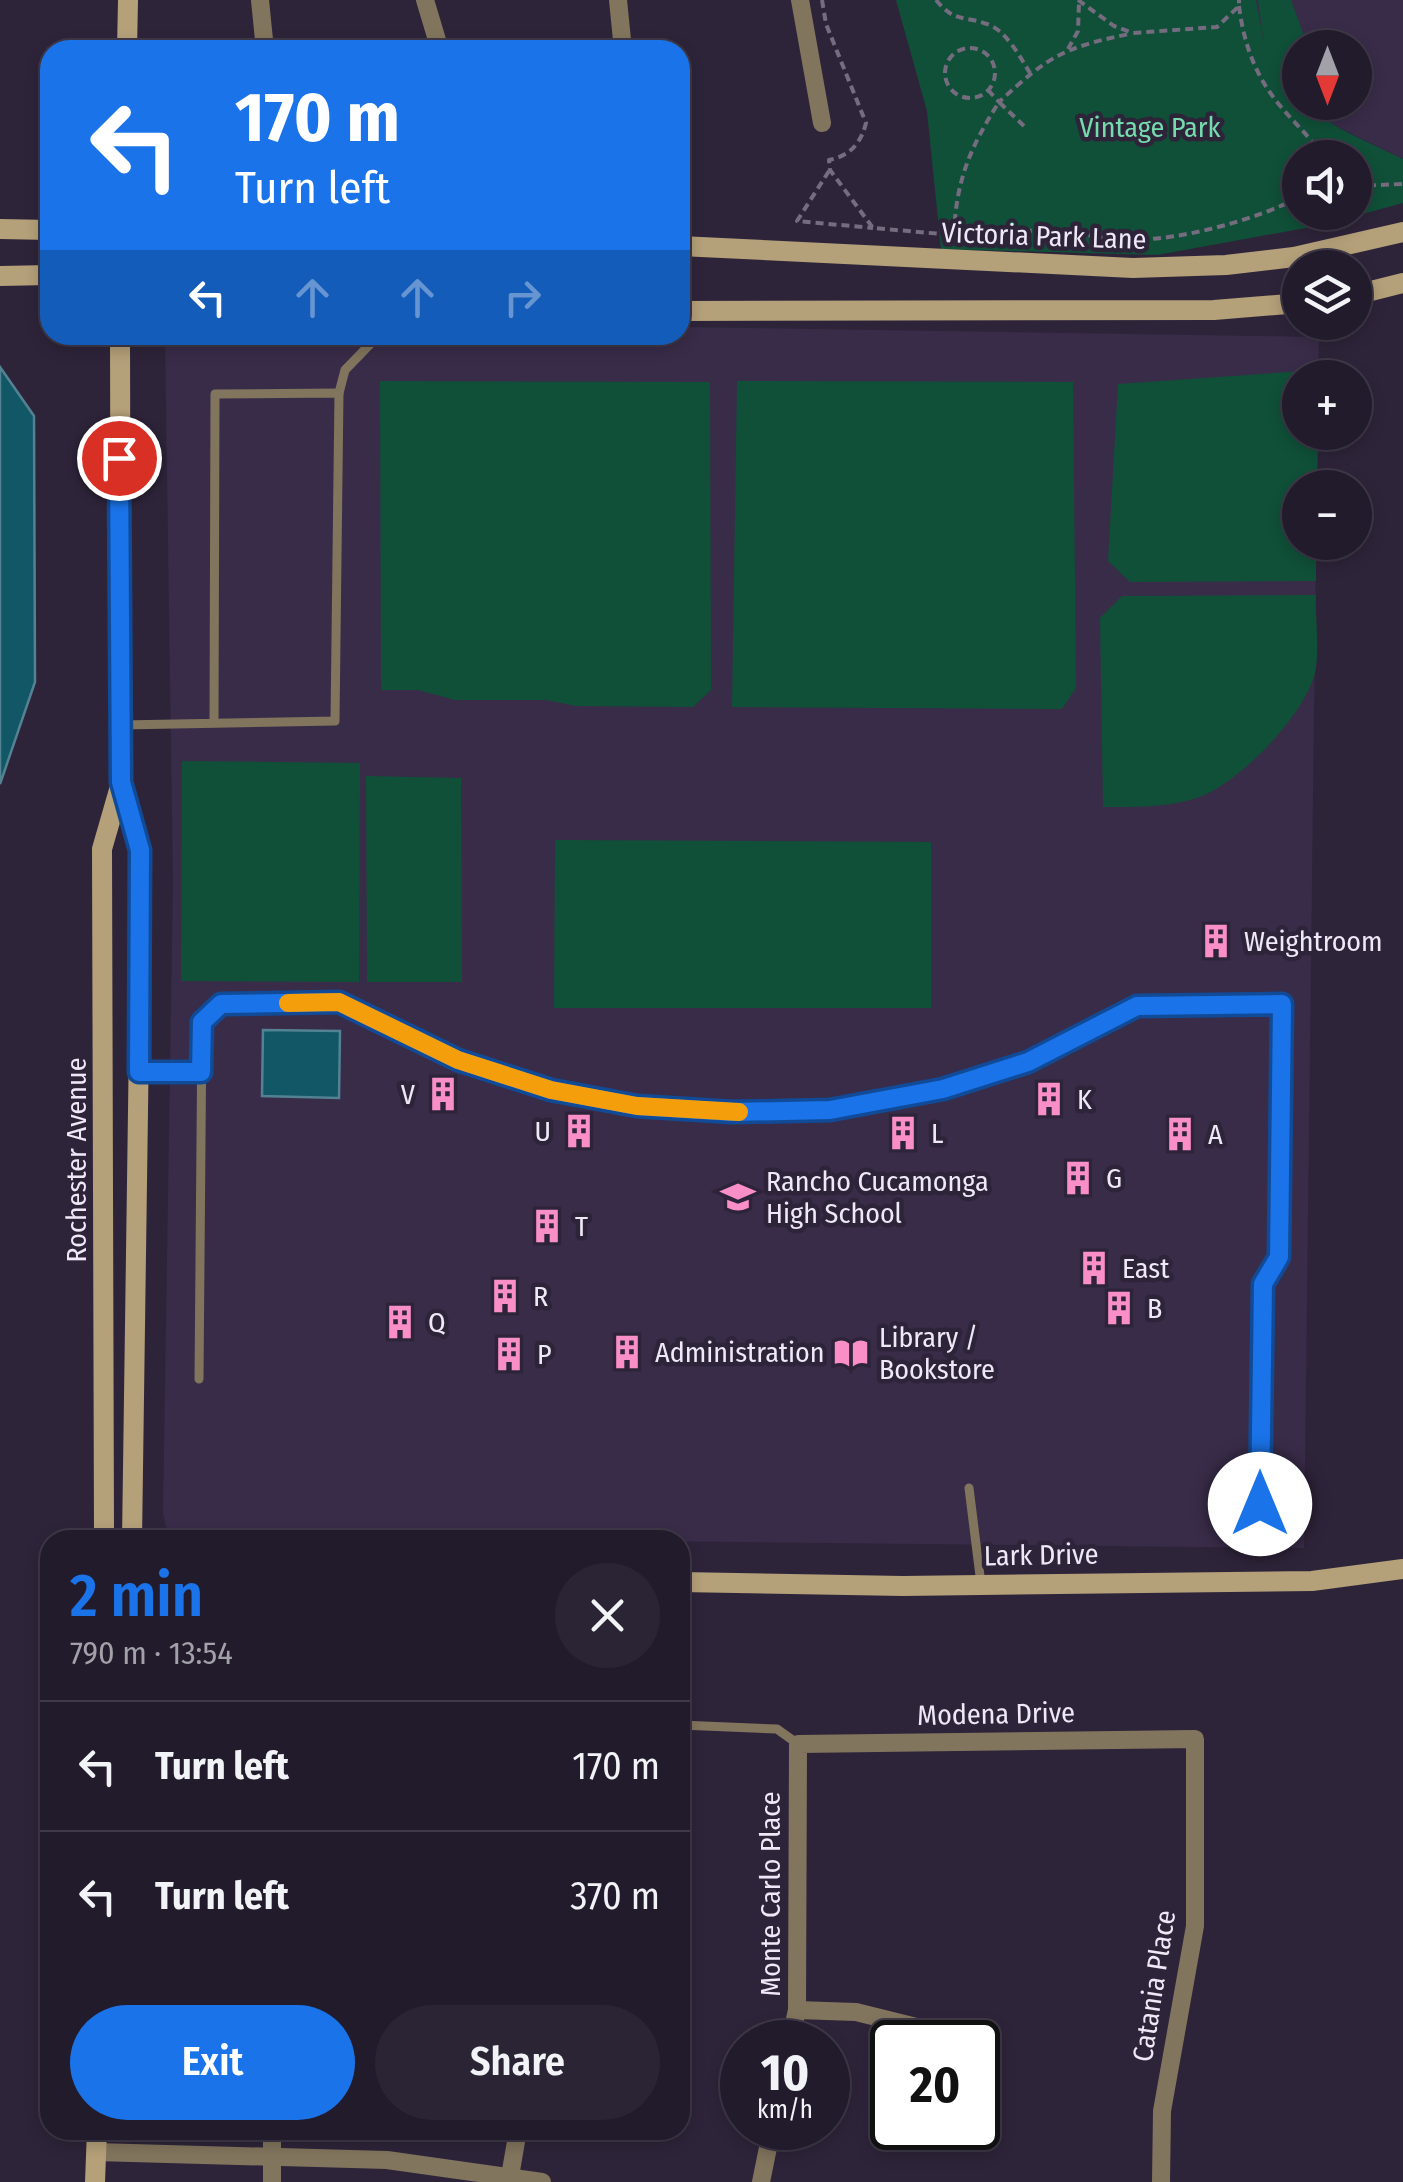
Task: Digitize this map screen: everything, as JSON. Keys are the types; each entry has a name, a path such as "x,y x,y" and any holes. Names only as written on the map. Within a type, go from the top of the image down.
{"street":[{"path":"127,40 128,0"},
{"path":"260,0 264,40"},
{"path":"424,0 437,40"},
{"path":"618,0 623,40"},
{"path":"800,0 822,123"},
{"path":"0,229 40,230"},
{"name":"Victoria Park Lane","path":"690,246 1133,268 1226,265 1294,257 1403,232"},
{"path":"0,276 40,276"},
{"path":"1372,291 1403,284"},
{"path":"690,311 1214,310 1282,305"},
{"name":"Rochester Avenue","path":"120,345 121,782 140,850 132,1530"},
{"name":"Rochester Avenue","path":"104,1530 102,850 121,782"},
{"name":"Lark Drive","path":"690,1582 903,1586 1312,1580 1403,1569"},
{"name":"Modena Drive","path":"798,1744 1195,1739"},
{"name":"Catania Place","path":"1161,2182 1162,2110 1195,1926 1195,1739"},
{"name":"Monte Carlo Place","path":"794,2020 798,1744"},
{"path":"796,2010 856,2012 888,2020"},
{"path":"95,2182 97,2140"},
{"path":"272,2140 272,2182"},
{"path":"509,2178 516,2140"},
{"path":"761,2182 768,2150"},
{"path":"96,2152 387,2160 542,2182"}],"lane":[{"path":"121,725 334,721 339,393 345,370 369,345"},
{"path":"214,724 215,394 339,393"},
{"path":"198,1379 202,1022 221,1004 339,1002 458,1060 551,1090 650,1108 732,1112 830,1110 943,1089 1028,1062 1137,1006 1282,1004 1279,1257 1263,1284 1260,1504"},
{"path":"139,1072 201,1072"},
{"path":"969,1488 981,1584"},
{"path":"690,1726 777,1730 798,1744"}],"path":[{"path":"822,0 826,24 866,122 862,138 851,150 829,160 830,170 873,228"},
{"path":"936,0 957,19 990,24 1014,47 1030,74"},
{"path":"1068,49 1078,31 1078,1"},
{"path":"1078,1 1114,26 1133,33"},
{"path":"954,235 962,172 982,128 999,102 1054,54 1133,33 1217,27 1239,3"},
{"path":"1239,3 1250,60 1280,107 1311,140"},
{"path":"974,48 988,56 995,70 988,90 970,98 954,92 945,77 952,55 974,48"},
{"path":"988,90 1024,126"},
{"path":"830,170 797,220 954,235 1039,230 1129,240 1173,237 1282,208"},
{"path":"1372,185 1403,184"}],"shaded area":[{"path":"1256,0 1403,0 1403,159 1326,120 1372,120 1372,30 1282,30 1282,78 1273,67 1259,25"},
{"name":"Rancho Cucamonga High School","path":"690,327 1319,340 1318,360 1282,360 1282,450 1318,450 1317,470 1282,470 1282,560 1316,560 1304,1548 690,1541 690,1530 171,1530 166,1527 163,1513 173,882 165,345 690,345"},
{"path":"0,367 34,416 35,682 0,784"},
{"path":"263,1030 340,1031 339,1098 262,1096"}],"green space":[{"name":"Vintage Park","path":"896,0 1256,0 1264,44 1258,0 1291,0 1302,30 1282,30 1282,120 1327,120 1363,140 1282,140 1282,230 1294,230 1157,255 941,249 927,111"},
{"name":"Vintage Park","path":"1372,144 1403,159 1403,203 1372,211"},
{"path":"1282,373 1282,450 1318,450 1317,470 1282,470 1282,560 1316,560 1316,581 1130,582 1108,561 1118,384"},
{"path":"380,381 710,382 711,690 693,707 455,700 418,690 381,690"},
{"path":"737,381 1073,382 1076,688 1062,709 732,707"},
{"path":"1316,595 1316,664 1309,689 1285,726 1253,761 1218,788 1190,800 1153,806 1103,807 1100,618 1122,596"},
{"path":"182,761 360,763 359,982 181,981"},
{"path":"366,776 461,778 462,982 367,982"},
{"path":"555,840 931,842 931,1008 554,1008"}],"slow traffic":[{"path":"288,1003 339,1002 458,1060 551,1090 637,1106 739,1112"}],"place":[{"name":"Weightroom","path":"1216,941"},
{"name":"V","path":"443,1094"},
{"name":"K","path":"1049,1099"},
{"name":"U","path":"579,1131"},
{"name":"L","path":"903,1133"},
{"name":"A","path":"1180,1134"},
{"name":"G","path":"1078,1178"},
{"name":"Rancho Cucamonga High School","path":"738,1197"},
{"name":"T","path":"547,1226"},
{"name":"East","path":"1094,1268"},
{"name":"R","path":"505,1296"},
{"name":"B","path":"1119,1308"},
{"name":"Q","path":"400,1322"},
{"name":"Administration","path":"627,1352"},
{"name":"Library / Bookstore","path":"851,1353"},
{"name":"P","path":"509,1354"}],"route":[{"path":"119,458 121,782 140,850 139,1072 201,1072 202,1022 221,1004 339,1002 458,1060 551,1090 650,1108 732,1112 830,1110 943,1089 1028,1062 1137,1006 1282,1004 1279,1257 1263,1284 1260,1504"}]}
